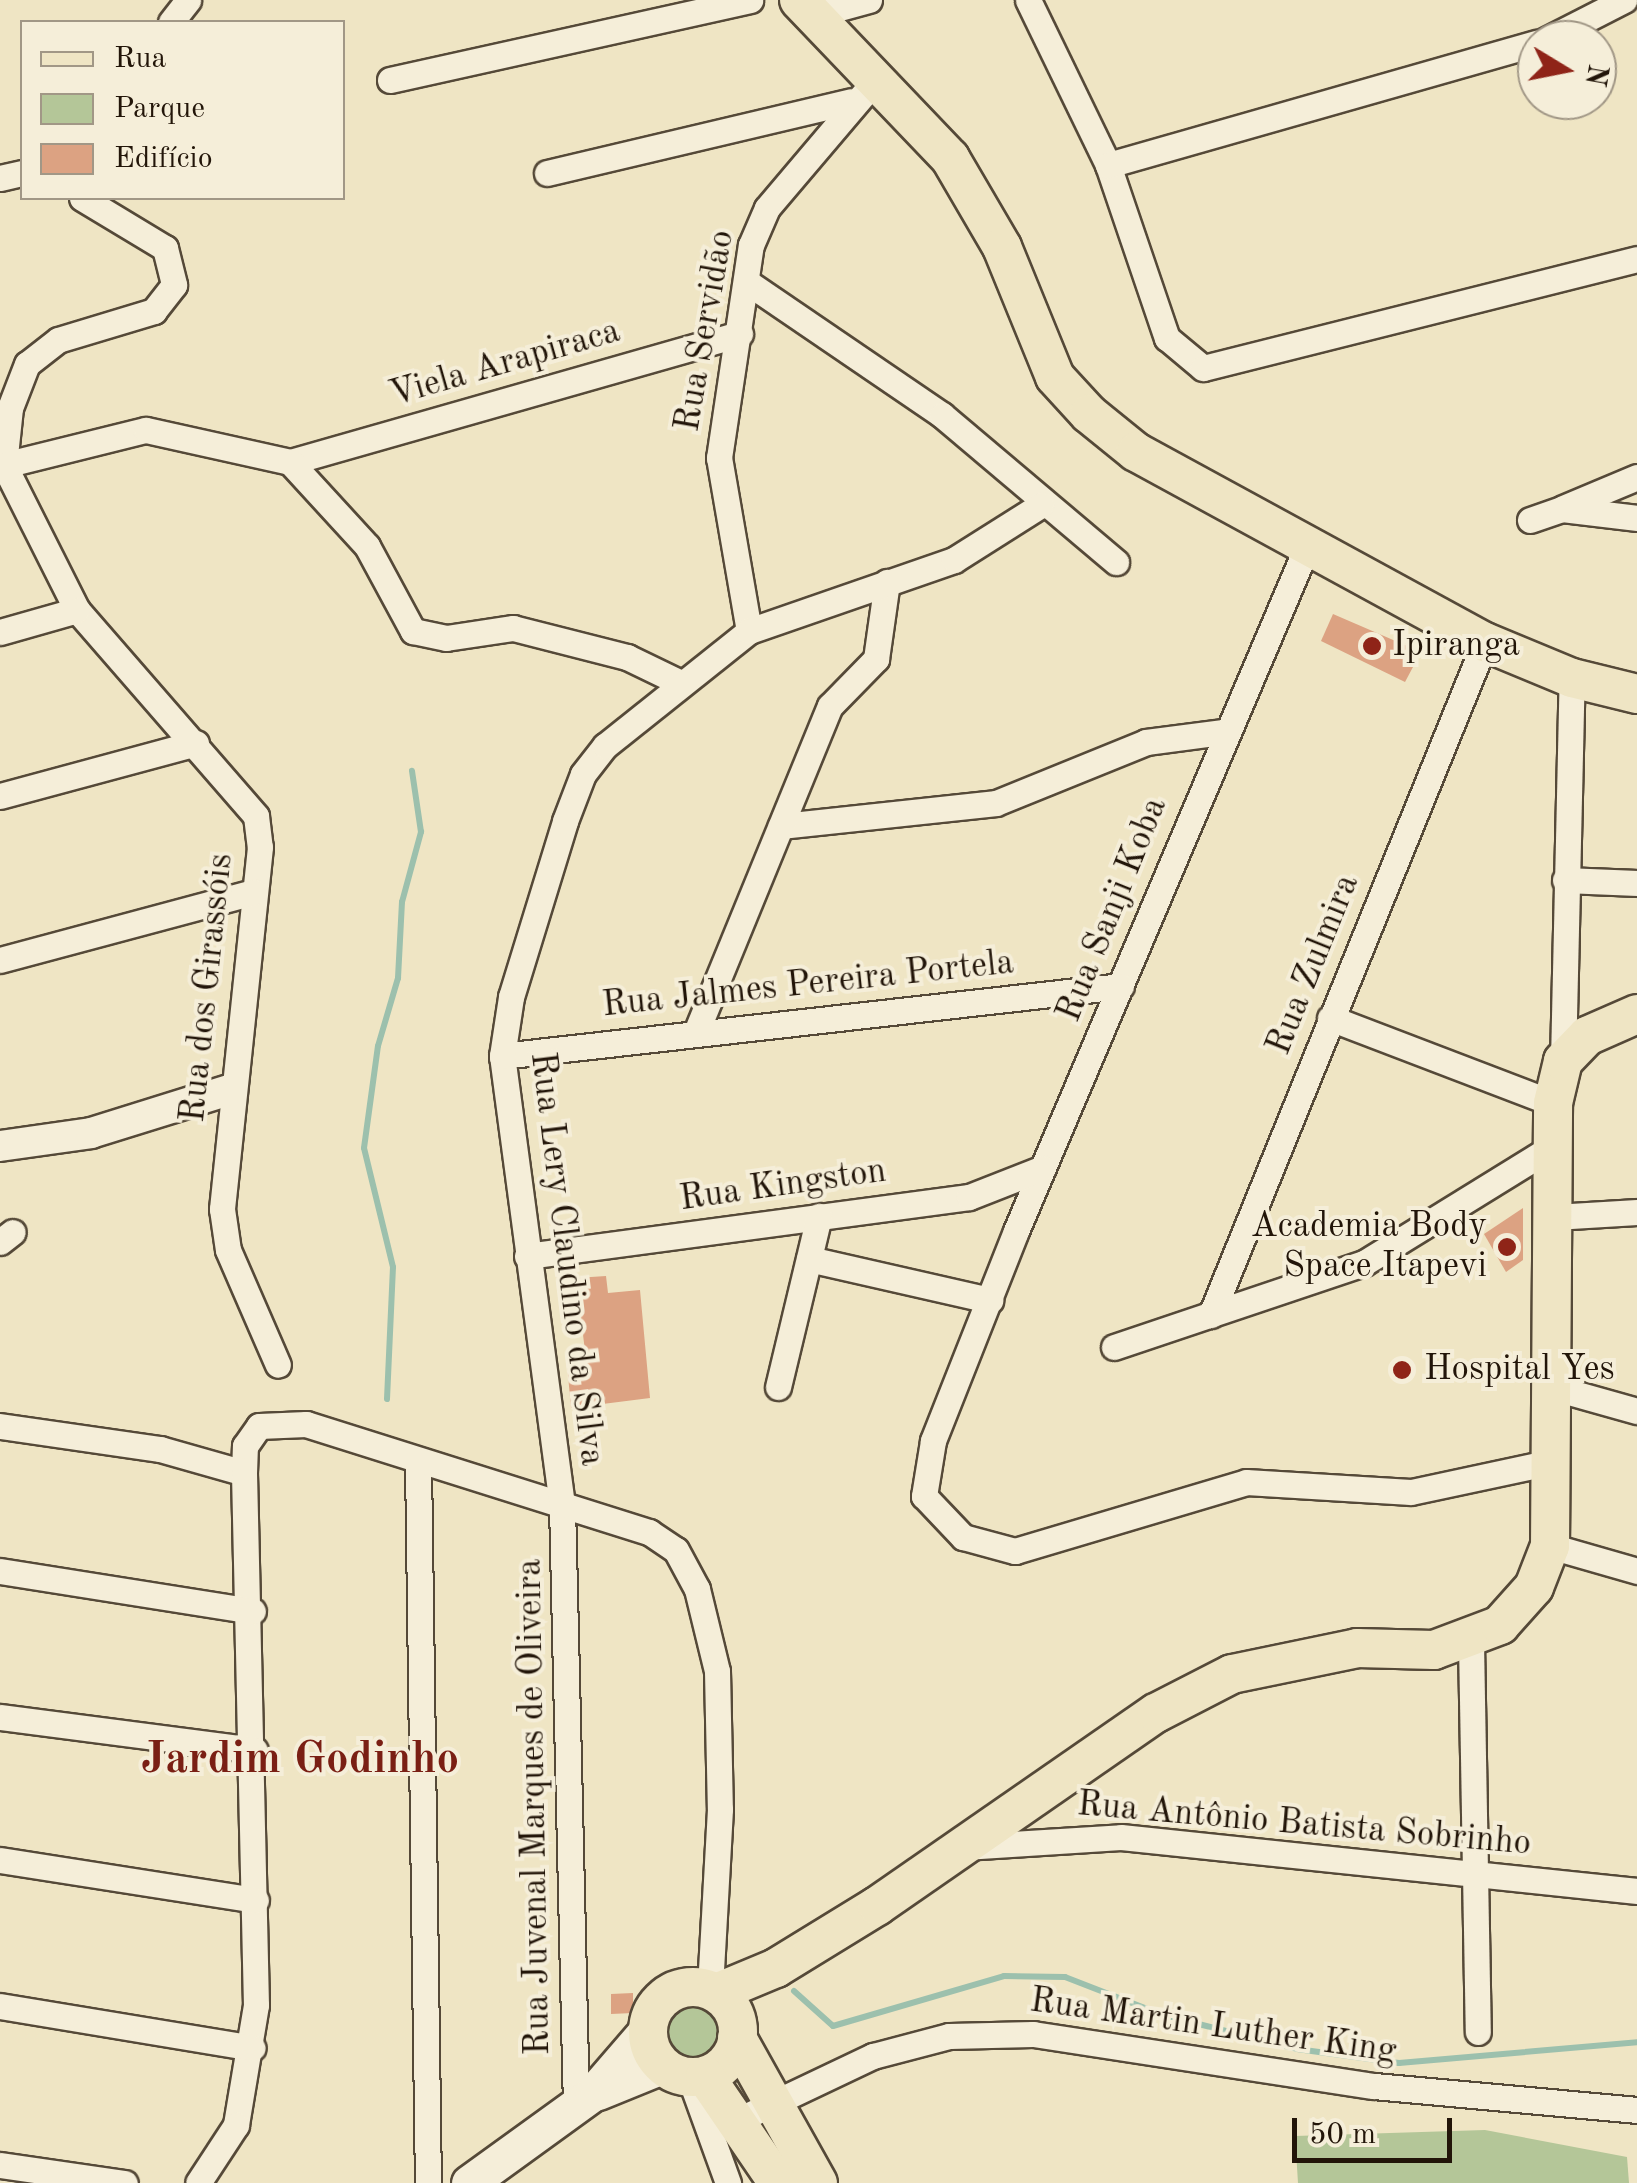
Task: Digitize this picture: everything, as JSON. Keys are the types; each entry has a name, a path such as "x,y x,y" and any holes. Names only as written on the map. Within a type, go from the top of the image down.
{"main road":[{"path":"807,8 862,91 950,158 980,201 1054,377 1136,452 1306,549 1485,642 1572,678 1637,694"},
{"path":"469,2183 584,2101 648,2029 664,1998 686,1988 713,1992 776,1968 964,1847 1156,1713 1232,1674 1357,1648 1434,1650 1470,1642 1500,1624 1534,1588 1550,1546 1555,1388 1552,1103 1563,1062 1587,1036 1637,1014"},
{"path":"584,2101 724,2066 737,2031 776,1968"},
{"path":"713,1992 818,2183"},
{"path":"648,2029 736,2121 778,2183"}],"street":[{"path":"173,20 188,0"},
{"path":"390,80 750,0"},
{"path":"807,8 869,0"},
{"path":"1028,0 1108,164 1168,338 1184,360 1221,367 1637,259"},
{"path":"1585,20 1624,0"},
{"path":"1108,164 1517,48"},
{"path":"547,173 862,91"},
{"name":"Rua Servidão","path":"749,631 719,458 747,282 767,208 862,91"},
{"path":"85,200 165,248 174,285 154,311 58,340 27,364 10,408 2,465 146,430 290,462 367,546 414,631 446,638 513,628 626,657 679,682"},
{"path":"747,282 942,414 1042,504 1116,562"},
{"name":"Viela Arapiraca","path":"290,462 740,334"},
{"name":"Rua dos Girassóis","path":"2,465 77,610 256,816 254,892 229,1090 223,1232 278,1364"},
{"path":"1530,520 1637,477"},
{"name":"Rua Lery Claudino da Silva","path":"562,1505 502,1056 511,998 584,774 679,682 749,631 954,560 1042,504"},
{"path":"1562,509 1637,518"},
{"name":"Rua Sanji Koba","path":"1306,549 1223,732 1121,986 1042,1168 934,1441 924,1496 947,1525 982,1545 1014,1551 1246,1482 1412,1492 1551,1462"},
{"path":"696,1030 830,706 876,659 887,582"},
{"path":"0,632 77,610"},
{"name":"Rua Zulmira","path":"1210,1315 1485,642"},
{"path":"1563,1062 1564,880 1572,678"},
{"path":"781,826 996,803 1146,742 1223,732"},
{"path":"0,796 196,743"},
{"path":"1564,880 1637,883"},
{"path":"0,960 254,892"},
{"name":"Rua Jalmes Pereira Portela","path":"502,1056 696,1030 1121,986"},
{"path":"1330,1018 1552,1103"},
{"path":"0,1146 91,1134 229,1090"},
{"path":"1114,1347 1364,1262 1552,1146"},
{"name":"Rua Kingston","path":"528,1256 982,1194 1042,1168"},
{"path":"1554,1217 1637,1212"},
{"path":"778,1386 819,1216"},
{"path":"809,1259 990,1300"},
{"path":"1555,1388 1637,1411"},
{"path":"198,2183 236,2125 253,2048 253,1611 244,1474 250,1435 271,1422 329,1430 418,1462 648,1532 676,1550 697,1590 717,1671 720,1809 713,1992"},
{"path":"0,1426 160,1449 244,1474"},
{"path":"418,1462 428,2183"},
{"name":"Rua Juvenal Marques de Oliveira","path":"562,1505 584,2101"},
{"path":"1550,1546 1637,1571"},
{"path":"0,1571 253,1611"},
{"path":"1470,1642 1478,2032"},
{"path":"0,1716 255,1750"},
{"name":"Rua Antônio Batista Sobrinho","path":"964,1847 1120,1837 1637,1891"},
{"path":"0,1860 256,1900"},
{"path":"0,2006 253,2048"},
{"name":"Rua Martin Luther King","path":"736,2121 771,2100 874,2056 949,2036 1033,2034 1374,2086 1637,2110"},
{"path":"686,2073 728,2183"},
{"path":"0,2165 125,2183"}],"green space":[{"path":"694,2002 717,2011 726,2034 717,2057 694,2066 671,2057 662,2034 671,2011"},
{"path":"1485,2130 1627,2157 1629,2183 1298,2183 1295,2136"}],"building":[{"name":"Ipiranga","path":"1333,614 1421,652 1405,682 1321,641"},
{"name":"Academia Body Space Itapevi","path":"1523,1208 1523,1260 1506,1272 1484,1234"},
{"path":"606,1276 608,1293 640,1290 650,1398 571,1408 566,1353 585,1351 576,1278"},
{"path":"633,1993 633,2013 611,2014 611,1994"}],"waterway":[{"path":"387,1399 393,1267 364,1148 378,1046 398,978 402,902 421,832 412,771"},
{"path":"794,1991 833,2026 1004,1976 1065,1977 1163,2015 1297,2049 1399,2063 1637,2042"}],"place":[{"name":"Ipiranga","path":"1372,646"},
{"name":"Academia Body Space Itapevi","path":"1507,1247"},
{"name":"Hospital Yes","path":"1402,1370"}],"district":[{"name":"Jardim Godinho","path":"300,1761"}]}
